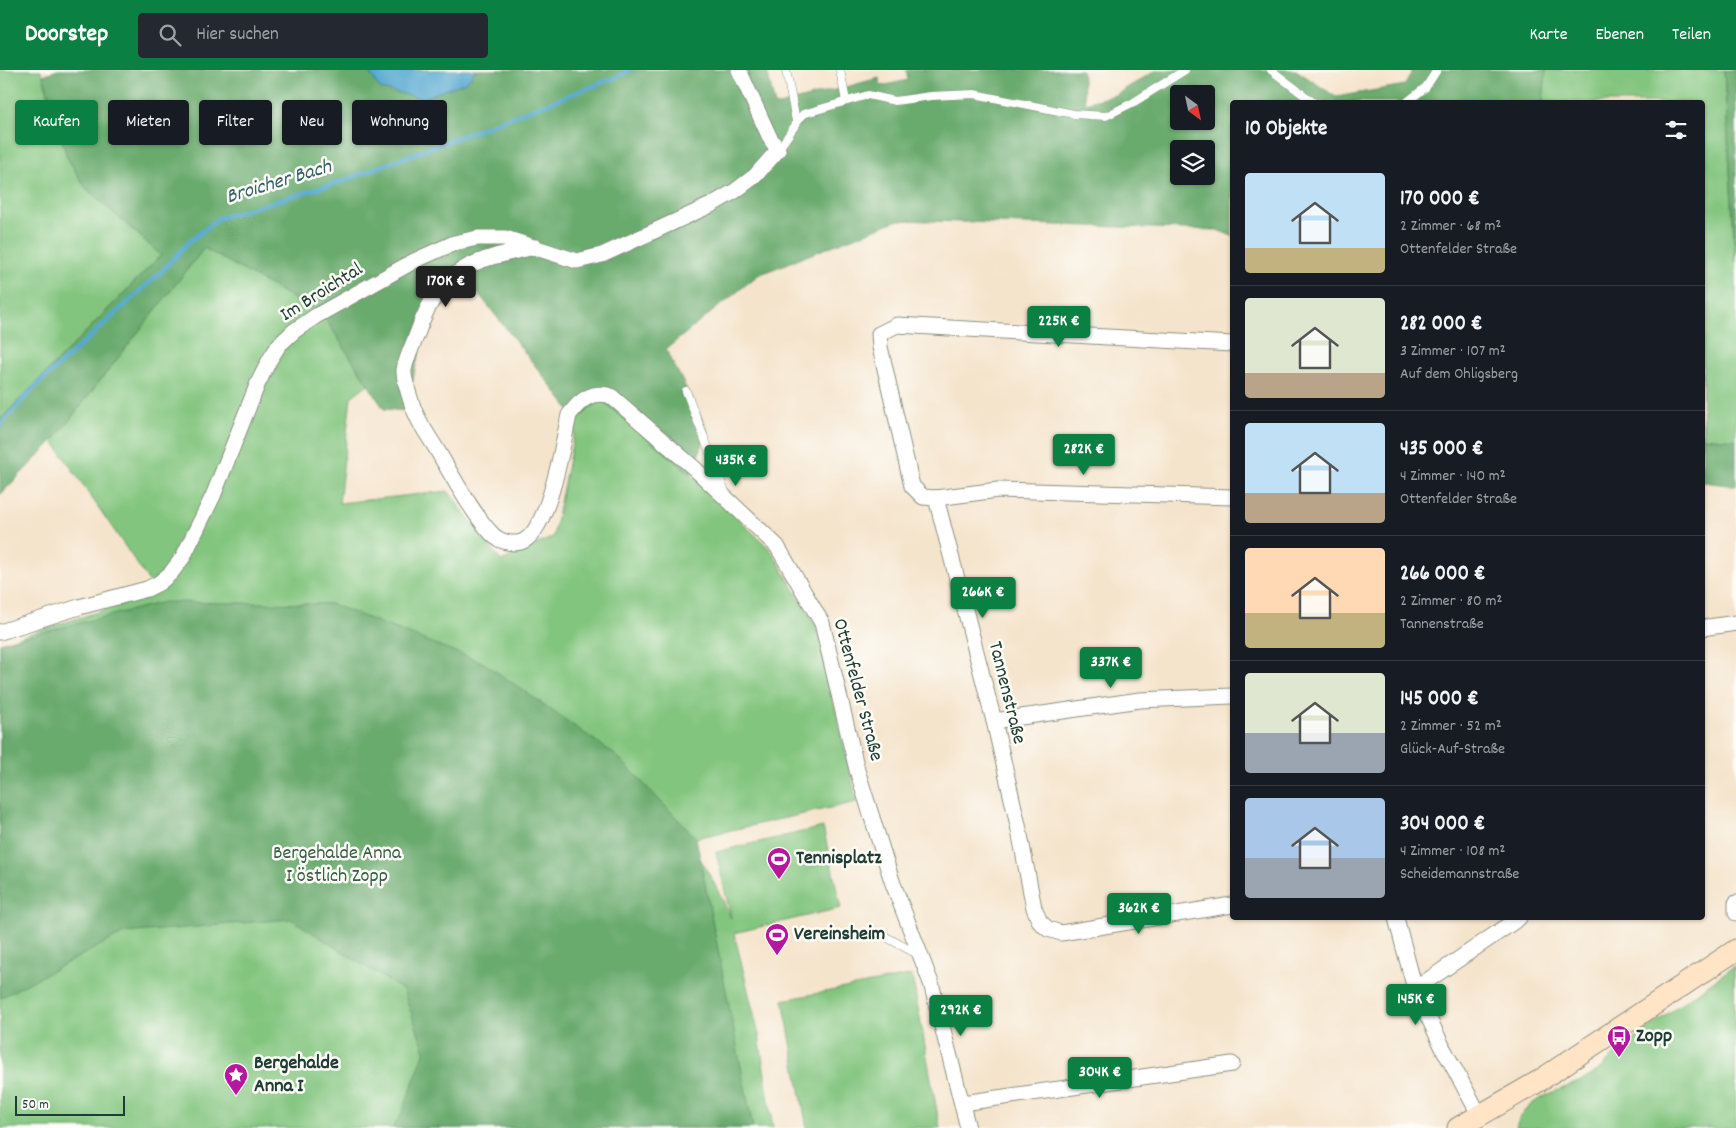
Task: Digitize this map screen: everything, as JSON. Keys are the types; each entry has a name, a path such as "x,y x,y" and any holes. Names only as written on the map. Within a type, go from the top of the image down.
{"main road":[{"path":"1458,1128 1484,1122 1539,1081 1736,950"}],"street":[{"path":"739,70 770,138 778,150"},
{"name":"Im Broichtal","path":"0,632 78,607 147,590 159,584 171,572 183,557 213,496 258,383 279,345 294,331 414,261 454,243 478,238 505,238 577,261 602,255 703,209 735,191 755,176 778,150"},
{"name":"Ottenfelder Straße","path":"536,247 469,264 452,276 440,289 421,322 404,371 416,414 461,492 494,536 507,543 522,542 537,530 546,511 569,415 578,403 590,396 601,393 611,396 777,546 822,623 857,770 892,881 931,982 968,1128"},
{"path":"1230,344 897,324 879,334 880,347 912,486 923,497 936,498 998,490 1230,496"},
{"name":"Tannenstraße","path":"936,498 994,721 1018,825 1034,908 1040,922 1048,929 1061,932 1230,905"},
{"path":"1705,628 1736,623"},
{"path":"994,721 1140,700 1230,696"},
{"path":"1736,903 1736,913"},
{"path":"1397,920 1415,989 1443,1048 1484,1122"},
{"path":"1415,989 1516,920"},
{"path":"963,1103 1232,1064"}],"lane":[{"path":"786,70 796,121"},
{"path":"840,70 846,101"},
{"path":"1166,81 1170,70"},
{"path":"778,150 796,121 803,114 868,95 895,101 931,96 974,94 1074,114 1106,116 1134,102 1185,70"},
{"path":"1271,70 1311,100"},
{"path":"1410,100 1426,88 1437,70"},
{"path":"686,391 727,499"},
{"path":"877,932 921,956"}],"green space":[{"path":"0,70 41,70 50,100 15,100 15,145 63,145 67,157 85,187 161,255 0,420"},
{"path":"58,70 368,70 380,89 466,82 476,70 767,70 775,106 879,78 881,86 908,80 906,70 1082,70 1085,103 1115,95 1157,70 1296,70 1336,97 1405,85 1413,70 1546,70 1543,100 1230,100 1230,235 1217,230 898,220 758,275 666,349 708,431 691,474 602,400 577,419 471,284 426,320 406,411 384,409 323,315 204,248 53,441 0,495 0,420 161,255 85,187 67,157 63,145 98,145 98,100 50,100 43,75"},
{"path":"1546,70 1724,70 1736,270 1736,440 1705,437 1705,100 1543,100"},
{"path":"1724,70 1736,70 1736,270"},
{"name":"Bergehalde Anna I östlich Zopp","path":"204,248 323,315 368,384 351,397 339,503 448,491 501,561 553,537 577,419 601,400 691,474 771,550 816,626 857,802 696,838 667,808 702,861 731,918 716,852 823,827 841,908 734,933 759,1035 773,1128 0,1128 0,643 157,593 53,441"},
{"path":"1705,437 1736,440 1736,486 1705,482"},
{"name":"Bergehalde Anna I östlich Zopp","path":"164,602 331,604 484,663 617,756 696,838 753,1128 392,1128 401,1116 425,1051 403,990 291,919 124,933 0,998 0,643"},
{"path":"1734,966 1736,1128 1516,1128 1520,1117 1535,1102 1544,1096 1592,1075 1626,1045"},
{"path":"912,975 940,1128 807,1128 783,1000"}],"water":[{"path":"368,70 476,70 466,82 423,98 380,89"}],"waterway":[{"name":"Broicher Bach","path":"0,425 34,388 161,272 190,241 219,218 340,182 617,77 631,70"}],"place":[{"name":"Tennisplatz","path":"779,880"},
{"name":"Vereinsheim","path":"777,956"},
{"name":"Zopp","path":"1619,1058"},
{"name":"Bergehalde Anna I","path":"236,1096"}]}
